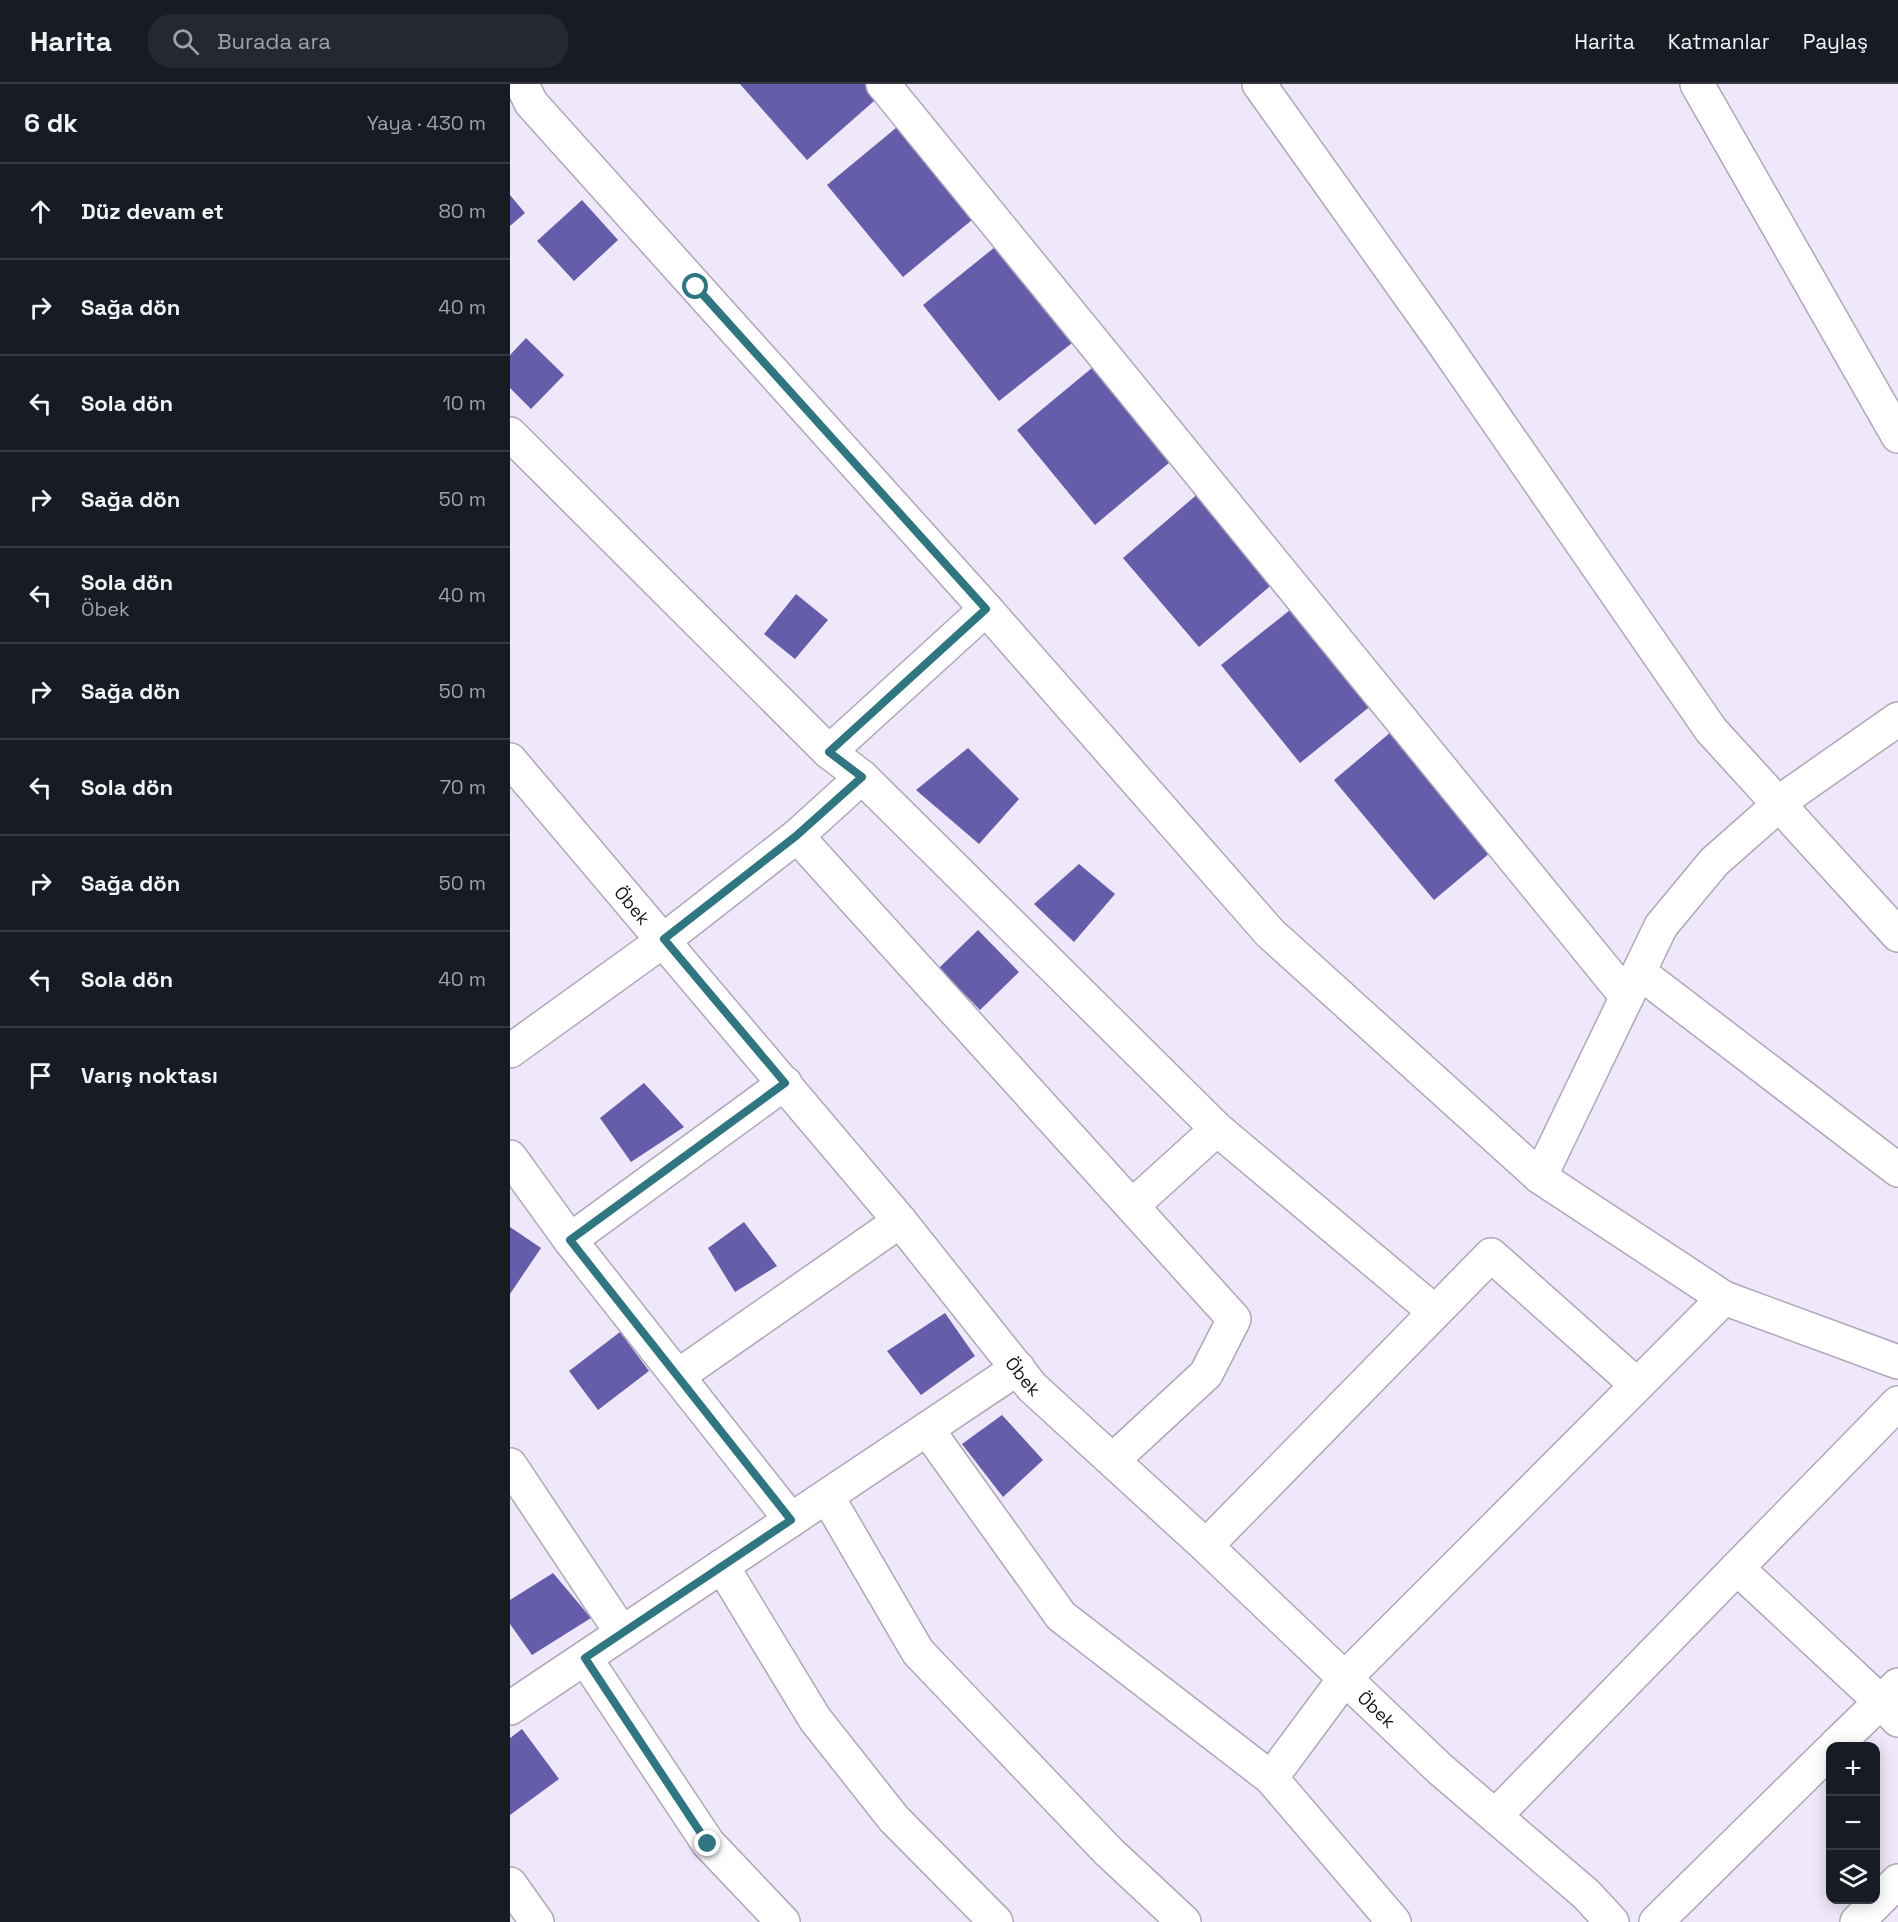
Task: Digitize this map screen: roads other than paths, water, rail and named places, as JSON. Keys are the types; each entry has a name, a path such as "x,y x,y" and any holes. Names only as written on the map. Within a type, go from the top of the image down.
{"street":[{"path":"522,84 531,103 986,609 1270,933 1540,1177 1724,1298 1898,1362"},
{"path":"883,84 1633,985 1898,1170"},
{"path":"1259,84 1440,338 1711,730 1898,935"},
{"path":"1697,84 1898,436"},
{"path":"510,434 829,752 862,777 1217,1129 1435,1312"},
{"path":"829,752 986,609"},
{"path":"1540,1177 1661,926 1714,862 1791,794 1898,719"},
{"name":"Öbek","path":"510,760 664,939 900,1221 1032,1387 1206,1546 1440,1769 1586,1894 1612,1922"},
{"path":"510,1051 664,939 796,836 862,777"},
{"path":"796,836 1234,1319 1206,1374 1113,1460"},
{"path":"570,1240 785,1083"},
{"path":"1132,1206 1217,1129"},
{"path":"510,1157 570,1240 791,1520"},
{"path":"678,1376 900,1221"},
{"path":"1206,1546 1491,1255 1637,1385"},
{"path":"1271,1778 1345,1678 1724,1298"},
{"path":"510,1708 1018,1368"},
{"path":"1495,1816 1898,1403"},
{"path":"927,1429 1061,1616 1271,1778 1394,1922"},
{"path":"510,1465 622,1633"},
{"path":"827,1496 918,1652 1108,1851 1184,1922"},
{"path":"722,1566 815,1719 894,1819 996,1922"},
{"path":"1737,1568 1892,1702 1840,1742"},
{"path":"585,1658 708,1844 783,1922"},
{"path":"1656,1922 1826,1755"},
{"path":"1857,1922 1898,1881"},
{"path":"510,1884 537,1922"}]}
